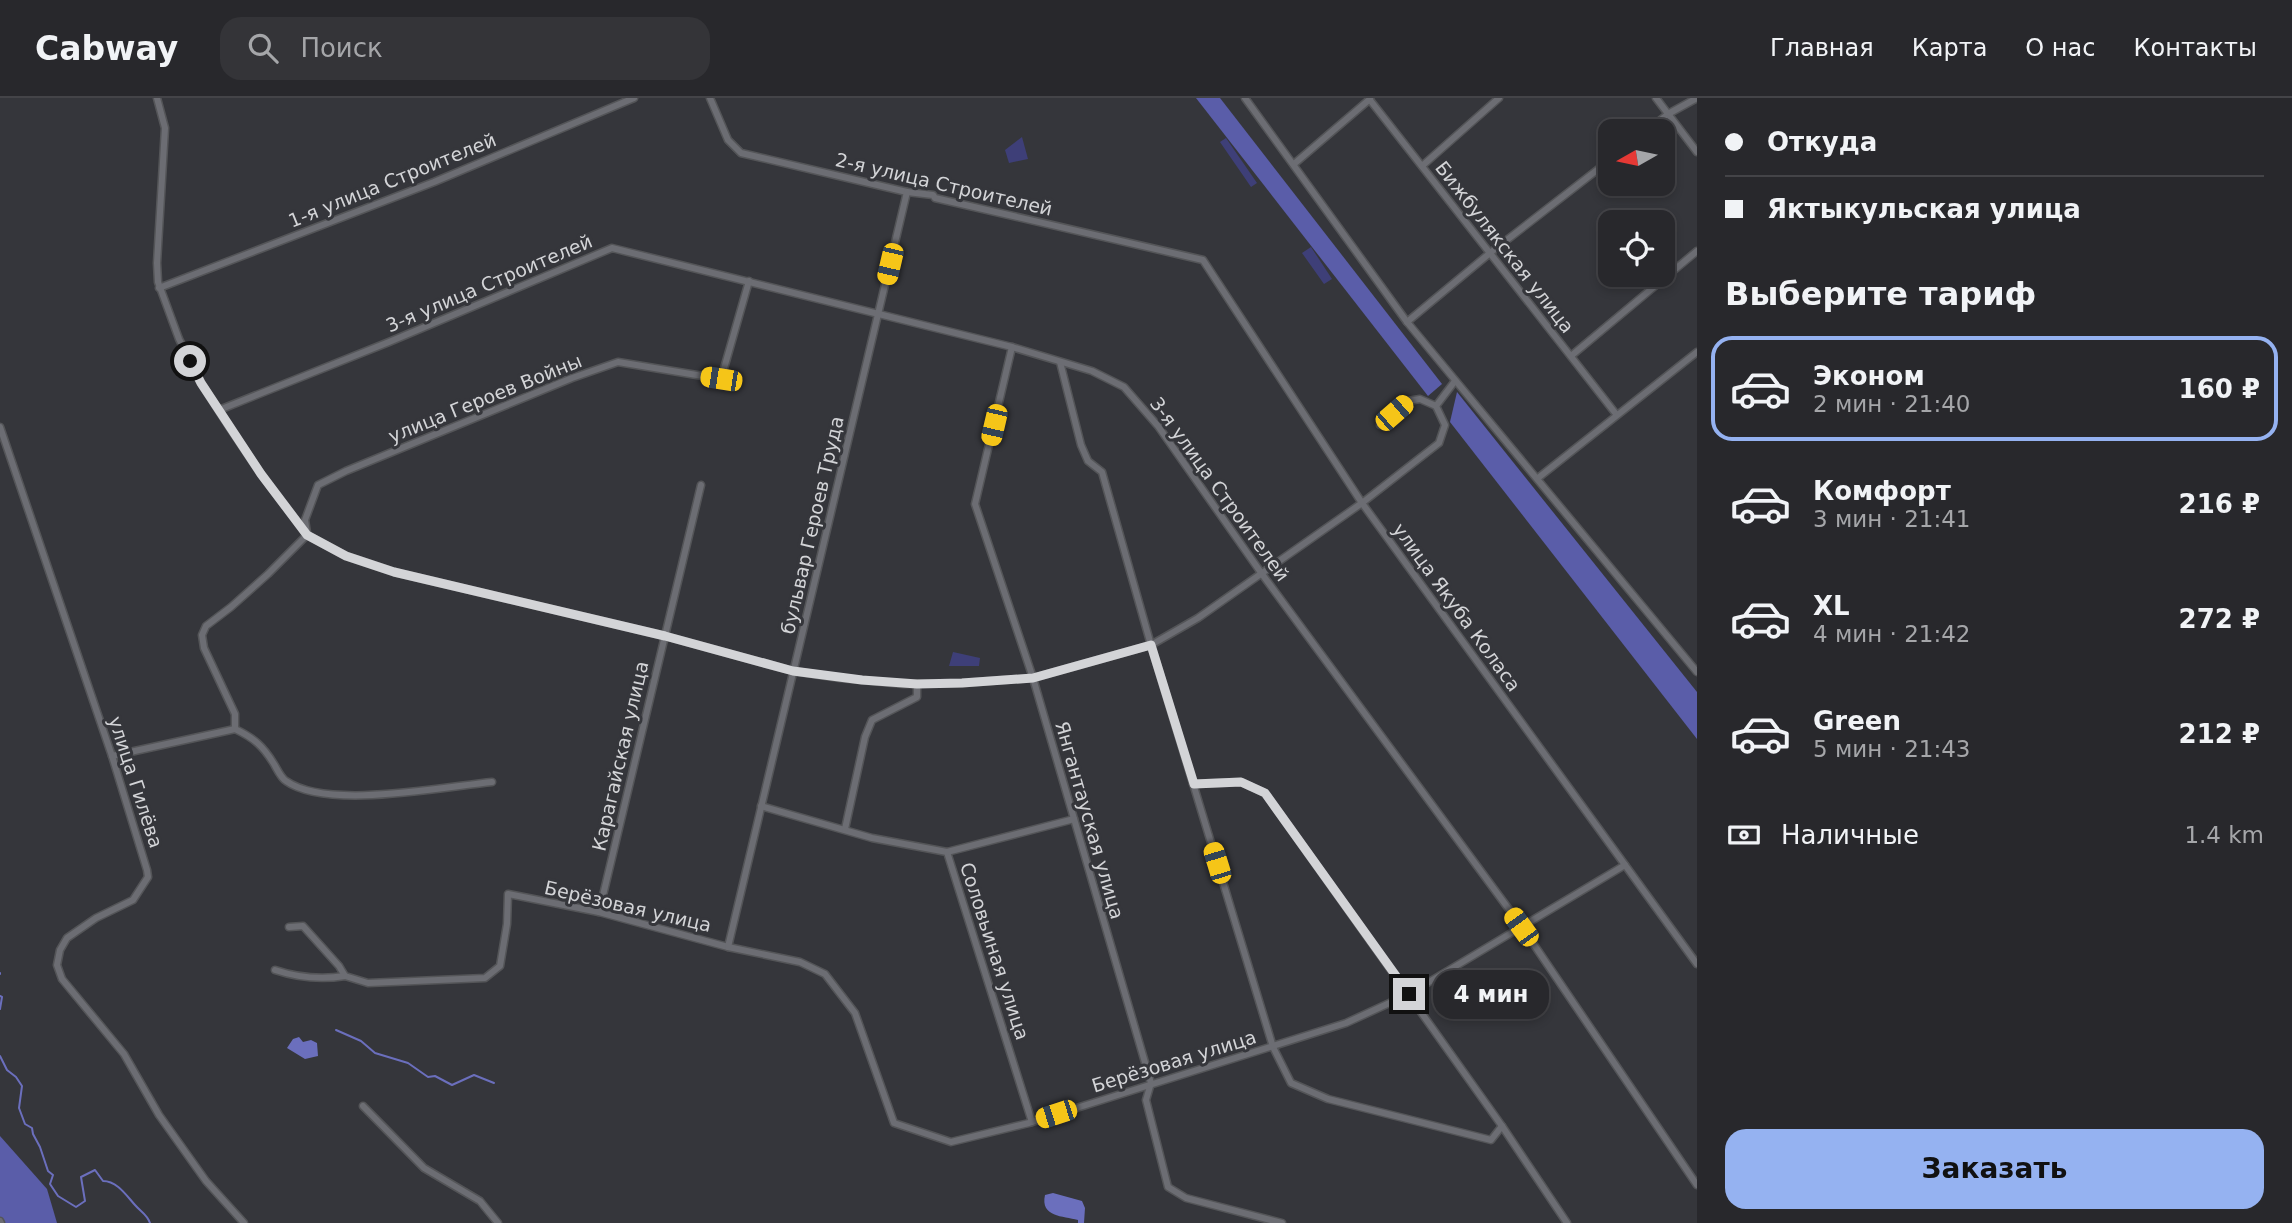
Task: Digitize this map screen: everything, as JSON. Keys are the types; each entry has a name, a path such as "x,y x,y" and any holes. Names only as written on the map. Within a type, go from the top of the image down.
{"street":[{"path":"157,98 165,128 157,263 159,288 178,339 201,383 261,474 307,535 346,556 394,572 665,636 793,671 917,684 1033,678 1151,645 1198,618 1362,503 1439,443 1445,425 1436,406 1420,399 1408,401 1380,425"},
{"name":"1-я улица Строителей","path":"159,288 434,182 634,98"},
{"name":"2-я улица Строителей","path":"710,98 728,140 741,153 933,195 935,198 1203,260"},
{"path":"1245,98 1407,321 1697,672"},
{"path":"1422,166 1499,98"},
{"path":"1656,98 1696,150"},
{"path":"1662,119 1697,98"},
{"path":"1294,164 1371,99"},
{"name":"Бижбулякская улица","path":"1371,99 1616,414"},
{"path":"1407,321 1598,169"},
{"name":"бульвар Героев Труда","path":"727,947 907,191"},
{"name":"3-я улица Строителей","path":"219,410 612,248 1012,347 1092,371 1124,387 1158,426 1262,574 1521,927 1697,1185"},
{"path":"1571,356 1697,251"},
{"name":"улица Якуба Коласа","path":"1203,260 1362,503 1697,964"},
{"name":"улица Героев Войны","path":"307,535 304,520 318,485 572,378 618,362 721,379 749,281"},
{"name":"Янгантауская улица","path":"1012,347 975,503 1033,678 1151,1083 1146,1100 1168,1187 1186,1198 1282,1223"},
{"path":"1538,478 1697,352"},
{"path":"1060,362 1081,445 1088,461 1102,472 1151,645 1273,1047 1291,1083 1328,1099 1491,1140 1502,1126"},
{"path":"1436,406 1455,381"},
{"name":"улица Гилёва","path":"0,427 112,756 148,877 133,900 96,918 67,938 60,950 57,965 62,979 124,1054 159,1115 198,1170 244,1223"},
{"name":"Карагайская улица","path":"599,912 701,485"},
{"path":"235,729 235,714 204,648 202,635 206,625 231,607 307,535"},
{"path":"845,829 865,737 872,720 916,697 917,684"},
{"path":"112,756 235,729 253,738 268,753 284,780 306,790 334,796 381,794 492,782"},
{"path":"1194,784 1241,782 1265,793 1502,1126 1567,1223"},
{"name":"Соловьиная улица","path":"761,806 872,838 947,852 1032,1122"},
{"path":"947,852 1074,819"},
{"name":"Берёзовая улица","path":"345,976 368,982 485,978 500,965 507,924 508,894 599,912 727,947 800,962 825,974 855,1013 894,1123 951,1142 1032,1122 1346,1023 1409,994 1625,865"},
{"path":"275,970 298,978 328,979 345,976 303,926 289,927"},
{"path":"363,1106 424,1168 480,1202 498,1223"}],"shaded area":[{"path":"1196,98 1220,98 1442,384 1428,396"},
{"path":"1022,137 1028,159 1009,163 1005,150"},
{"path":"1226,138 1257,183 1251,187 1220,142"},
{"path":"1311,247 1332,279 1324,284 1302,253"},
{"path":"1457,392 1697,692 1697,739 1450,422"},
{"path":"953,652 980,658 979,666 949,666"},
{"path":"0,1136 47,1189 57,1223 0,1223"}],"water":[{"path":"299,1037 303,1042 311,1040 317,1043 318,1056 305,1059 287,1048 293,1039"},
{"path":"1053,1193 1082,1201 1085,1208 1084,1223 1049,1212 1044,1202 1045,1195"}],"waterway":[{"path":"0,996 0,1009"},
{"path":"336,1030 361,1041 375,1053 408,1063 428,1077 435,1076 452,1085 474,1075 494,1083"},
{"path":"0,1056 7,1070 22,1086 19,1108 25,1124 32,1128 48,1171 53,1175 50,1184 58,1196 76,1207 85,1201 81,1177 95,1170 103,1181 113,1183 121,1189 146,1215 150,1223"}],"route":[{"path":"190,361 201,383 261,474 307,535 346,556 394,572 665,636 793,671 840,678 904,684 1033,678 1151,645 1194,784 1241,782 1265,793 1409,994"}]}
